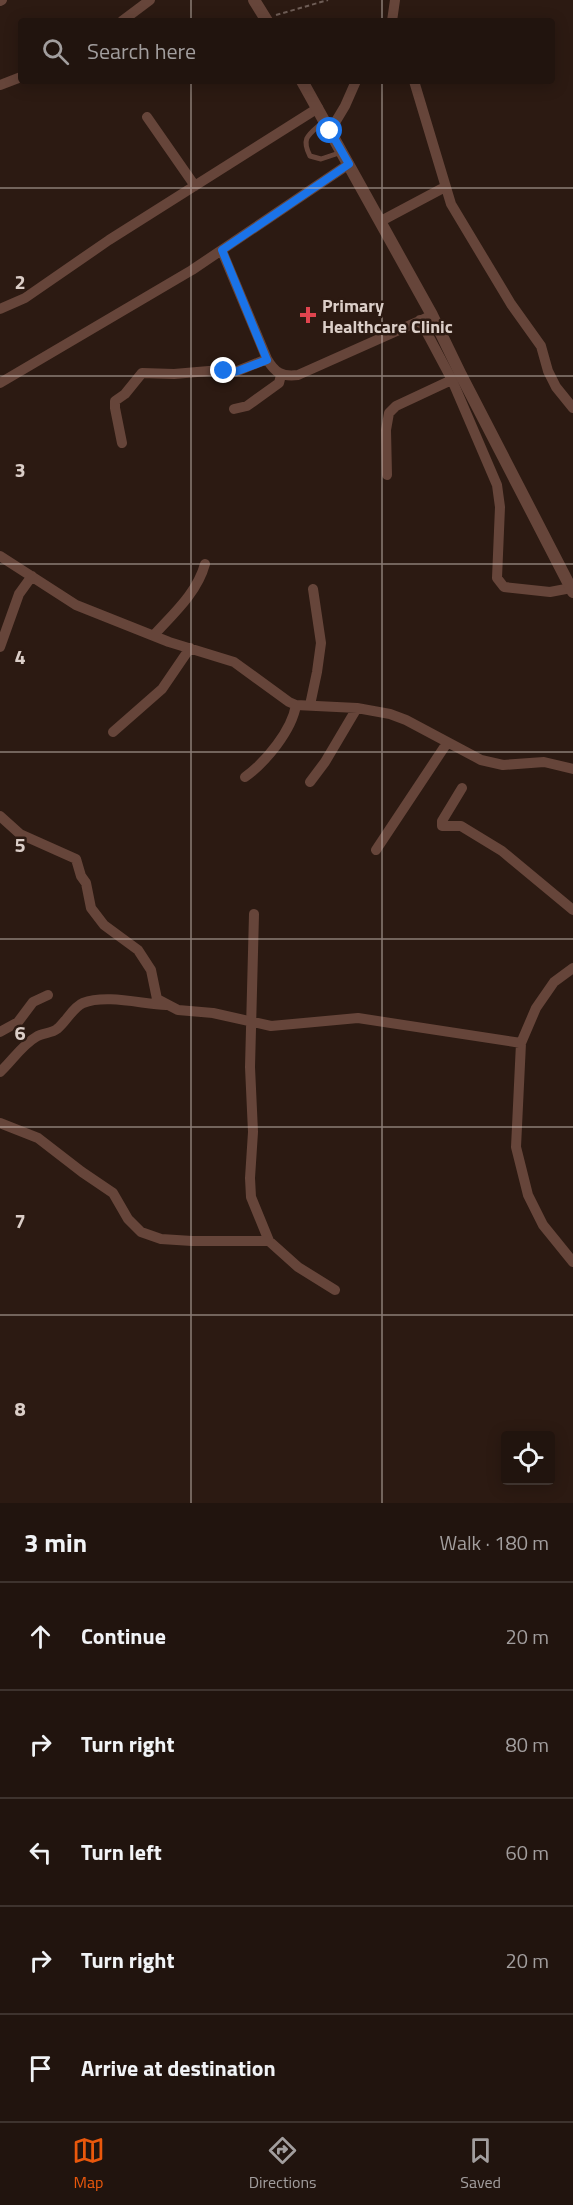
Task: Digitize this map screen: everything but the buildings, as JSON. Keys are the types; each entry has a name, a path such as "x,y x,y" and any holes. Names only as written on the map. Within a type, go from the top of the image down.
{"street":[{"path":"126,18 150,0"},
{"path":"254,0 265,18"},
{"path":"392,18 395,0"},
{"path":"0,85 18,78"},
{"path":"304,84 381,221 456,378 572,590 550,592 504,587 497,578 500,507 497,485 456,378"},
{"path":"328,126 345,106 355,84"},
{"path":"415,84 445,187 460,220 511,304 541,346 548,371 556,387 573,408"},
{"path":"0,309 25,298 109,240 318,108"},
{"path":"147,117 195,186"},
{"path":"0,383 222,250 349,164"},
{"path":"381,221 445,187"},
{"path":"222,250 267,360 274,371 281,375 298,375 426,318"},
{"path":"122,443 115,408 116,401 126,394 142,373 235,372 267,360"},
{"path":"234,409 247,406 279,383 281,375"},
{"path":"387,475 386,430 389,413 396,406 456,378"},
{"path":"0,556 76,605 234,662 280,698 296,705 357,708 381,712 406,720 481,760 503,765 544,762 573,769"},
{"path":"154,635 181,605 201,577 205,564"},
{"path":"0,646 19,594 32,576"},
{"path":"310,705 318,672 321,643 314,589"},
{"path":"113,732 162,689 190,648"},
{"path":"245,777 266,759 291,721 296,705"},
{"path":"310,782 325,762 357,708"},
{"path":"376,850 447,743"},
{"path":"462,788 442,821 442,826 461,826 502,851 573,910"},
{"path":"0,816 20,834 76,859 81,876 86,883 91,908 104,925 138,950 151,970 157,999 166,1005 178,1010 213,1013 271,1026 358,1018 521,1043"},
{"path":"255,914 251,1021 250,1095 253,1132 251,1197 269,1241 298,1267 335,1290"},
{"path":"573,968 554,982 536,1008 521,1043 516,1147 520,1172 528,1195 543,1225 573,1262"},
{"path":"0,1032 18,1022 33,1002 48,995"},
{"path":"0,1072 23,1047 36,1037 52,1033 59,1028 81,1004 114,999 141,1004 166,1005"},
{"path":"0,1123 38,1138 113,1193 128,1219 141,1232 161,1239 269,1241"}],"lane":[{"path":"328,126 307,137 305,146 310,156 321,159 342,152"}],"path":[{"path":"269,18 328,0"}],"place":[{"name":"Primary Healthcare Clinic","path":"308,315"}],"route":[{"path":"224,371 235,372 267,360 222,250 349,164 330,131"}]}
